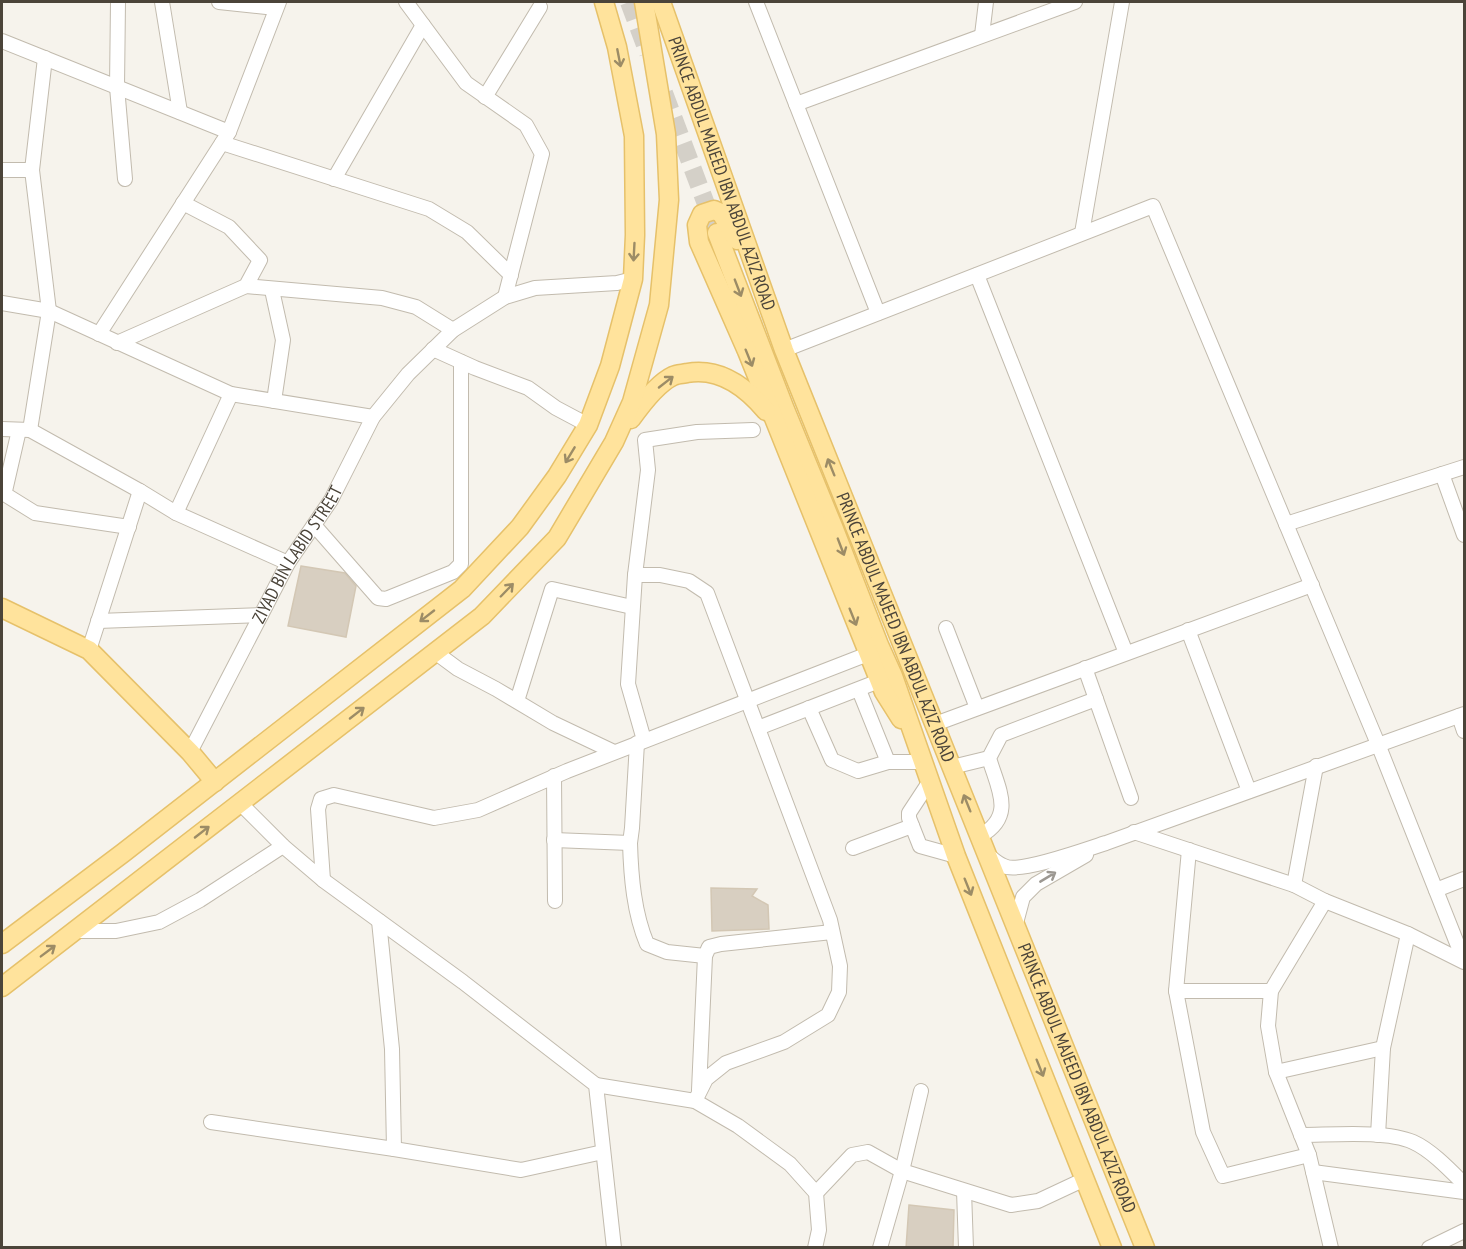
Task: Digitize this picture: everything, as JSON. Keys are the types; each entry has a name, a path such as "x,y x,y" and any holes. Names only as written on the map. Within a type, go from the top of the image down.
{"main road":[{"path":"2,944 215,782 462,589 520,527 557,476 588,425 610,366 633,279 634,135 617,46 604,2"},
{"path":"614,442 632,402 659,305 669,200 666,134 644,2"},
{"name":"PRINCE ABDUL MAJEED IBN ABDUL AZIZ ROAD","path":"661,2 784,350 1016,922 1145,1248"},
{"path":"758,275 721,213 714,210 702,214 697,225 699,242 884,693 915,741"},
{"name":"PRINCE ABDUL MAJEED IBN ABDUL AZIZ ROAD","path":"717,233 784,407 893,676 956,856 1112,1248"},
{"path":"2,987 482,616 558,538 614,442 645,399 674,376 693,372 717,373 737,383 755,398 775,423"},
{"path":"2,608 89,650 190,752 215,782"}],"street":[{"path":"118,2 117,87 124,178"},
{"path":"162,2 180,112"},
{"path":"99,334 225,137 277,5 219,2"},
{"path":"406,2 466,83 525,125 542,154 506,297"},
{"path":"756,2 878,313"},
{"path":"982,35 986,2"},
{"path":"796,104 1075,2"},
{"path":"1082,233 1122,2"},
{"path":"485,97 540,7"},
{"path":"334,178 423,25"},
{"path":"2,41 180,112 225,137 334,178 429,209 466,232 511,275"},
{"path":"45,58 32,170 49,311 25,430 6,495 35,513 129,527"},
{"path":"2,170 32,170"},
{"path":"183,203 229,227 260,260 246,286"},
{"path":"784,350 1152,206 1378,744 1464,962"},
{"path":"976,274 1126,652"},
{"name":"ZIYAD BIN LABID STREET","path":"190,752 288,563 331,500 373,417 408,374 453,330 506,297 535,288 617,283 633,279"},
{"path":"117,342 246,286 382,298 416,307 453,330"},
{"path":"272,290 283,340 274,401"},
{"path":"2,303 49,311 231,394 373,417"},
{"path":"433,349 528,388 556,408 588,425"},
{"path":"314,525 378,598 386,599 396,596 453,572 461,564 461,362"},
{"path":"176,513 231,394"},
{"path":"2,429 25,430 141,491 176,513 288,563"},
{"path":"705,956 667,952 647,944 642,933 632,885 630,843 641,742 628,684 635,575 648,470 645,440 697,432 753,430"},
{"path":"1286,524 1464,467"},
{"path":"1443,474 1464,535"},
{"path":"89,650 141,491"},
{"path":"635,575 660,575 689,581 707,593 832,932 840,966 839,992 828,1015 784,1042 726,1063 706,1079 697,1097"},
{"path":"935,724 1312,585"},
{"path":"517,701 552,589 633,607"},
{"path":"98,621 261,615"},
{"path":"946,628 977,708"},
{"path":"1188,630 1249,791"},
{"path":"435,652 458,669 553,723 614,752"},
{"path":"322,880 318,809 321,799 334,795 434,818 478,810 614,752 868,654"},
{"path":"1085,668 1131,798"},
{"path":"758,728 879,681"},
{"path":"859,690 888,762"},
{"path":"980,836 993,829 1003,807 989,758 1001,735 1096,699"},
{"path":"809,708 832,760 858,771 888,762 922,762"},
{"path":"988,855 1005,867 1016,868 1106,843 1462,715 1464,731"},
{"path":"952,767 989,758"},
{"path":"1294,885 1316,766"},
{"path":"554,776 555,901"},
{"path":"930,781 909,813 909,818 922,848 956,856"},
{"path":"240,803 283,846 322,880 463,982 596,1085 697,1097 790,1164 816,1193 819,1230 815,1248"},
{"path":"853,848 912,826"},
{"path":"1134,832 1294,885 1325,901 1408,934 1464,962"},
{"path":"554,840 630,843"},
{"path":"1016,922 1023,897 1036,884 1106,843"},
{"path":"75,931 116,931 159,922 200,900 283,846"},
{"path":"1189,850 1176,992 1203,1132 1223,1176 1309,1155"},
{"path":"1436,890 1464,879"},
{"path":"1325,901 1271,991 1269,1026 1276,1072 1309,1155 1331,1248"},
{"path":"379,921 392,1049 394,1149"},
{"path":"697,1097 705,956 710,947 832,932"},
{"path":"1378,1135 1383,1048 1408,934"},
{"path":"1176,992 1271,991"},
{"path":"1276,1072 1383,1048"},
{"path":"596,1085 614,1248"},
{"path":"880,1248 902,1171 921,1091"},
{"path":"211,1122 521,1170 603,1152"},
{"path":"1301,1135 1378,1135 1413,1142 1443,1164 1464,1184"},
{"path":"816,1193 852,1155 868,1152 902,1171 1011,1205 1038,1201 1085,1179"},
{"path":"1313,1172 1464,1192"},
{"path":"964,1191 966,1248"},
{"path":"1429,1248 1464,1231"}],"building":[{"path":"301,566 345,573 356,586 346,637 288,626"},
{"path":"711,888 757,889 752,896 768,905 769,929 712,931"},
{"path":"909,1205 954,1210 953,1248 906,1248"}],"tunnel":[{"path":"629,2 648,53"},
{"path":"664,93 717,233"}]}
